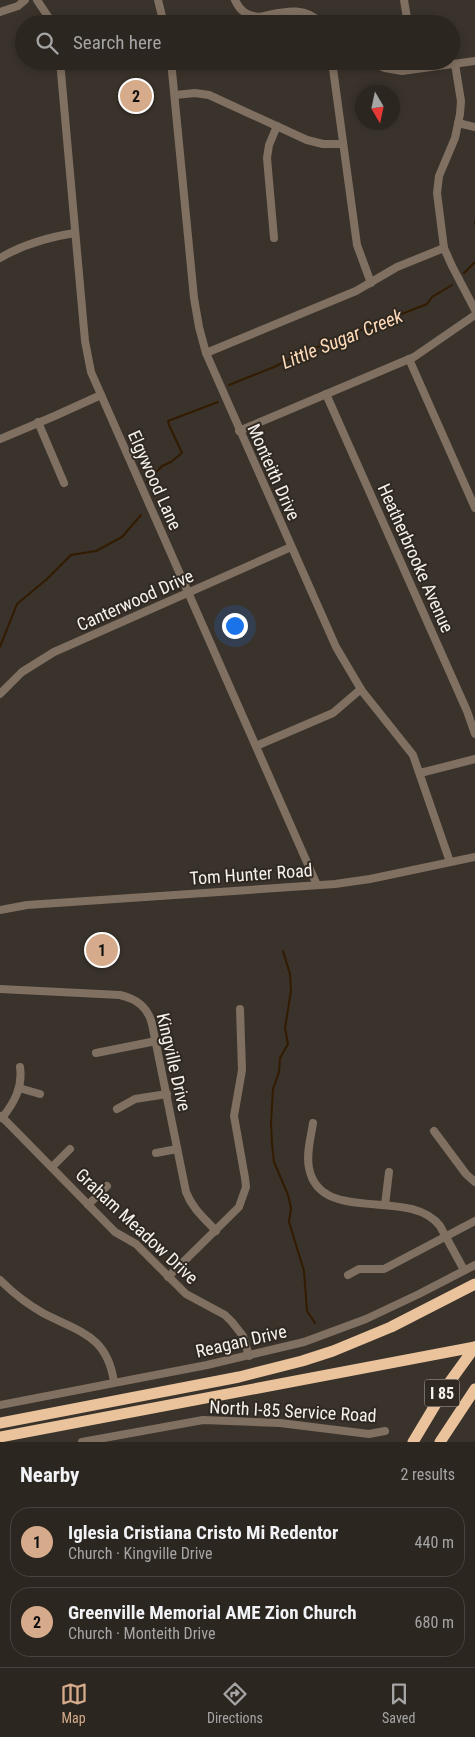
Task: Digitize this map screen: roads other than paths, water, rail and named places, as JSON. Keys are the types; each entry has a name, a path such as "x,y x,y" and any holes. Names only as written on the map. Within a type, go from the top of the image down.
{"highway":[{"path":"0,1423 230,1379 302,1361 333,1351 391,1327 475,1284"},
{"path":"0,1437 475,1347"},
{"name":"I 85","path":"413,1442 446,1387 475,1347"},
{"name":"I 85","path":"440,1442 475,1389"}],"street":[{"path":"0,12 18,6 25,0"},
{"path":"37,0 46,15"},
{"path":"158,0 162,15"},
{"path":"235,0 242,12 249,15"},
{"path":"404,0 406,15"},
{"path":"272,15 299,11 310,15"},
{"path":"460,63 475,61"},
{"name":"Elgywood Lane","path":"61,70 86,348 91,372 317,885"},
{"name":"Monteith Drive","path":"172,70 194,298 206,353 333,642 361,690 408,747 420,773 450,862"},
{"path":"333,70 357,245 372,283"},
{"path":"456,70 461,101 458,123 455,138 437,184 444,248 475,310"},
{"path":"175,95 195,93 209,95 314,142 330,145 343,144"},
{"path":"458,123 475,127"},
{"path":"274,238 267,158 269,145 277,126"},
{"path":"0,258 29,243 75,233"},
{"path":"206,353 356,291 398,267 444,248"},
{"path":"239,431 409,359 475,315"},
{"path":"409,359 475,508"},
{"name":"Heatherbrooke Avenue","path":"326,394 467,711 475,734"},
{"path":"0,439 101,395"},
{"path":"38,422 64,482"},
{"name":"Canterwood Drive","path":"0,694 22,672 47,656 291,547"},
{"path":"256,746 333,713 361,690"},
{"path":"420,773 475,759"},
{"name":"Tom Hunter Road","path":"0,910 27,905 317,885 370,879 475,857"},
{"name":"Tom Hunter Road","path":"0,905 17,903 27,905"},
{"name":"Kingville Drive","path":"0,989 128,997 138,1001 149,1014 177,1149 190,1201 216,1230"},
{"path":"168,1276 239,1207 246,1187 234,1116 242,1070 240,1009"},
{"path":"96,1053 156,1041"},
{"path":"1,1117 14,1103 21,1079 20,1067"},
{"path":"19,1088 40,1094"},
{"path":"117,1109 135,1099 167,1094"},
{"name":"Graham Meadow Drive","path":"1,1117 115,1232 136,1244 190,1297 225,1315 243,1336 248,1356"},
{"path":"313,1123 308,1163 310,1173 319,1187 330,1196 344,1201 386,1205 424,1212 436,1221 464,1270"},
{"path":"434,1131 466,1174 475,1182"},
{"path":"52,1167 70,1149"},
{"path":"156,1153 177,1149"},
{"path":"386,1205 389,1172"},
{"path":"88,1204 107,1186"},
{"path":"348,1275 359,1269 384,1269 475,1221"},
{"name":"Reagan Drive","path":"0,1404 207,1365 304,1342 344,1328 420,1294 475,1265"},
{"path":"0,1280 28,1304 49,1316 73,1326 91,1338 106,1356 114,1382"},
{"name":"North I-85 Service Road","path":"82,1442 203,1420 280,1423 369,1434 385,1431"}],"waterway":[{"name":"Little Sugar Creek","path":"464,273 475,262"},
{"name":"Little Sugar Creek","path":"229,385 274,367 300,354 427,304 432,297 452,285"},
{"name":"Little Sugar Creek","path":"147,482 162,466 171,462 182,453 168,421 218,402"},
{"name":"Little Sugar Creek","path":"0,647 17,604 47,579 71,555 96,551 122,537 141,515"},
{"path":"283,951 290,974 291,991 285,1028 288,1044 280,1058 279,1072 273,1089 272,1144 274,1162 288,1195 291,1208 289,1222 304,1271 307,1311 315,1323"}],"place":[{"name":"Greenville Memorial AME Zion Church","path":"136,96"},
{"name":"Iglesia Cristiana Cristo Mi Redentor","path":"102,950"}]}
